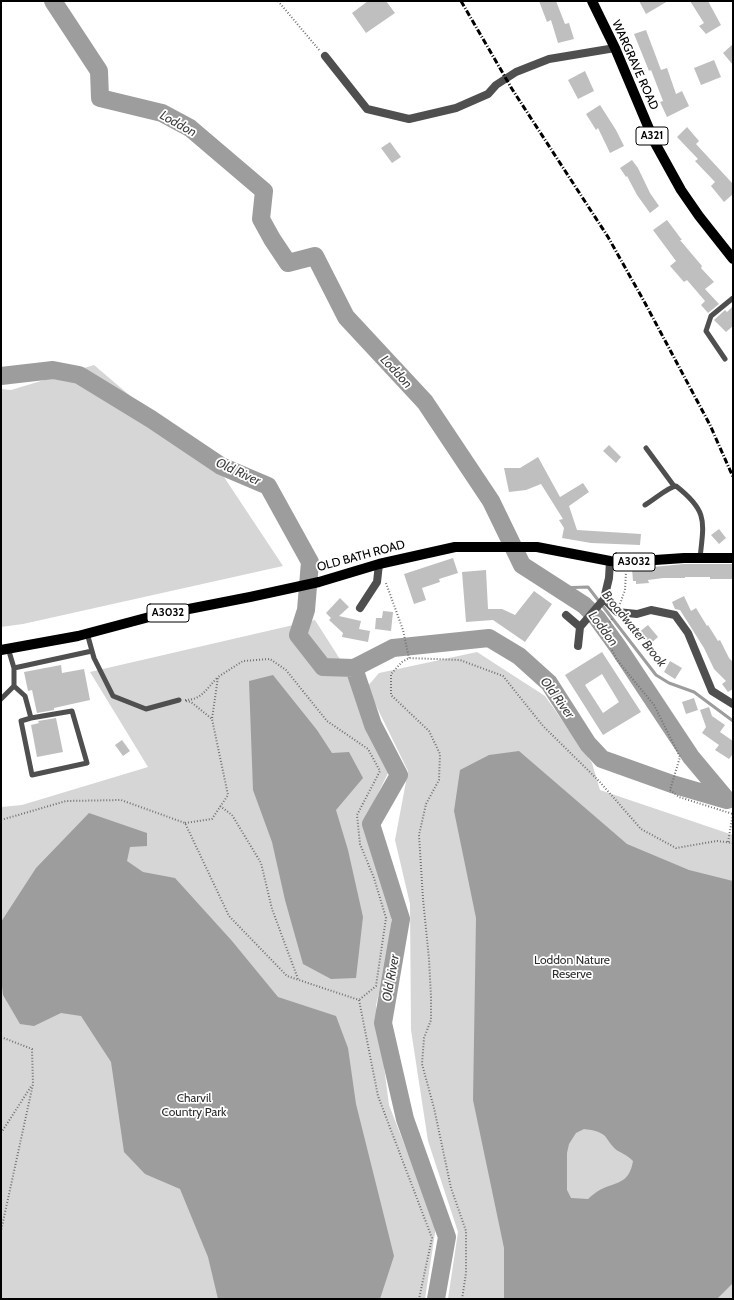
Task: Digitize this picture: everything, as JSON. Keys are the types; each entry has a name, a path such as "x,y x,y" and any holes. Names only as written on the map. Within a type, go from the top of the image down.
{"main road":[{"name":"WARGRAVE ROAD","path":"592,1 615,48 655,142 681,190 699,216 733,259"},
{"name":"OLD BATH ROAD","path":"4,649 87,633 153,616 319,582 379,564 455,547 537,547 610,561 626,562 684,558 733,558"}],"street":[{"path":"324,56 367,109 409,119 456,108 488,94 496,84 516,72 549,59 615,48"},
{"path":"578,646 583,625 603,601 609,578 610,561"},
{"path":"360,608 377,582 379,564"},
{"path":"603,601 617,612 637,614 651,610 675,615 688,633 712,691 733,704"},
{"path":"566,615 583,625"}],"lane":[{"path":"725,359 706,331 711,316 733,298"},
{"path":"646,448 674,486 686,493 699,508 704,526 700,558"},
{"path":"645,505 654,500 671,486 674,486"},
{"path":"87,633 94,658 113,696 146,710 179,700"},
{"path":"1,699 14,686 14,668 4,649"},
{"path":"14,668 92,651"},
{"path":"14,686 25,696 31,718"},
{"path":"72,711 87,763 32,775 21,721 31,718 72,711"}],"path":[{"path":"278,1 324,56"},
{"path":"620,605 626,590 626,562"},
{"path":"379,564 403,630 409,658"},
{"path":"613,617 603,632 617,660 654,705 680,757 670,790 679,797 733,814 728,842"},
{"path":"462,1299 466,1273 466,1231 451,1188 434,1108 422,1064 424,1038 431,1020 430,959 423,899 419,835 426,804 439,780 440,754 429,731 391,695 391,674 402,662 409,658 460,660 503,676 544,726 599,781 641,829 676,848 717,841 733,843"},
{"path":"179,700 192,700 201,697 218,677 243,661 270,659 286,670 327,721 368,749 380,771 357,815 360,844 374,878 386,918 376,986 359,1000"},
{"path":"1,820 66,801 121,800 184,823 212,819 228,795 212,719 218,677"},
{"path":"179,700 191,702 212,719"},
{"path":"220,806 232,815 261,864 272,910 298,979"},
{"path":"184,823 229,916 287,976 359,1000"},
{"path":"359,1000 378,1096 432,1238 419,1299"},
{"path":"1,1037 32,1048 33,1084 1,1231"},
{"path":"1,1133 33,1084"}],"green space":[{"path":"94,365 222,474 283,566 23,624 1,627 1,389 11,390"},
{"name":"Charvil Country Park","path":"315,620 350,675 364,725 390,769 364,822 392,910 389,953 376,1005 389,1105 436,1226 425,1299 1,1299 1,807 22,805 148,767 90,672"},
{"name":"Loddon Nature Reserve","path":"477,652 545,696 592,763 600,790 733,835 733,1299 448,1299 458,1232 428,1141 411,1030 410,904 395,840 408,771 367,687 379,673"}],"shaded area":[{"path":"273,675 317,730 332,753 349,752 363,778 336,810 348,850 363,917 356,978 331,979 303,964 285,900 272,842 253,790 249,681"},
{"name":"Loddon Nature Reserve","path":"519,751 627,844 689,870 733,881 733,1283 717,1299 504,1299 504,1248 473,1100 476,918 454,811 460,770 489,755","holes":["584,1129 603,1134 612,1146 633,1161 631,1169 621,1181 598,1191 588,1199 571,1198 567,1190 567,1153 569,1144 576,1133"]},
{"name":"Charvil Country Park","path":"89,813 147,833 147,846 130,847 127,861 143,872 175,878 232,941 278,997 336,1016 348,1048 356,1104 394,1256 380,1299 218,1299 208,1257 180,1189 145,1174 124,1152 111,1062 81,1016 61,1013 34,1026 20,1024 3,995 1,977 1,922 36,868"}],"building":[{"path":"368,1 386,1 395,13 366,33 352,13"},
{"path":"539,1 556,1 565,24 569,23 574,39 558,43 551,20 547,22"},
{"path":"639,1 668,1 646,14"},
{"path":"690,1 708,1 721,25 706,34 699,26 704,23"},
{"path":"646,30 661,70 667,68 676,94 682,91 689,106 667,117 660,102 663,101 651,70 649,71 634,34"},
{"path":"733,44 733,65 723,53"},
{"path":"714,60 721,77 701,85 694,68"},
{"path":"585,71 594,91 578,99 568,80"},
{"path":"600,105 624,146 610,153 598,128 596,130 586,114"},
{"path":"687,127 699,141 696,144 733,184 733,194 724,202 711,186 715,182 695,161 698,159 677,137"},
{"path":"390,142 401,157 392,163 381,148"},
{"path":"632,160 659,206 650,213 637,195 627,176 626,177 620,168"},
{"path":"667,220 682,240 680,240 702,266 701,268 714,282 705,289 719,304 708,313 701,305 705,301 687,280 684,282 670,266 676,261 653,230"},
{"path":"733,306 733,326 726,332 714,320 725,310 727,312"},
{"path":"609,445 621,457 616,463 603,451"},
{"path":"538,457 560,497 583,483 589,492 569,506 577,530 641,534 640,545 591,543 562,538 564,528 559,520 563,519 541,484 526,490 509,492 504,468 520,468"},
{"path":"719,529 726,538 719,544 711,535"},
{"path":"453,558 458,573 439,579 440,582 422,588 426,600 414,604 404,574"},
{"path":"684,564 733,564 733,579 710,579 710,577 663,578 648,580 649,583 636,584 636,581 633,581 632,569"},
{"path":"486,570 488,609 502,609 515,615 534,591 552,604 525,642 493,620 466,622 462,572"},
{"path":"684,596 691,611 696,608 718,641 720,640 729,658 733,662 733,689 728,692 722,684 726,681 714,669 704,648 680,610 675,609 672,602"},
{"path":"340,598 349,607 339,616 361,621 359,629 370,631 368,642 342,637 343,633 329,620 331,618 326,613"},
{"path":"383,611 393,612 391,631 375,629 376,618 382,618"},
{"path":"648,625 658,637 649,645 638,633"},
{"path":"602,652 641,712 603,735 565,675","holes":["602,674 619,702 603,713 585,685"]},
{"path":"670,661 682,668 675,679 664,672"},
{"path":"61,665 62,673 84,669 90,700 37,713 32,690 28,691 24,672"},
{"path":"694,698 698,710 686,714 682,702"},
{"path":"709,707 712,716 725,725 720,732 733,741 733,754 729,759 715,750 719,745 702,733 706,727 700,710"},
{"path":"56,718 63,752 37,757 31,725 39,723 38,721"},
{"path":"122,740 130,751 123,756 115,745"}],"waterway":[{"name":"Loddon","path":"53,1 99,71 100,98 162,113 190,128 264,191 261,219 288,263 315,256 346,317 425,402 491,501 522,565 584,605 597,618 691,757 727,800"},
{"name":"Old River","path":"1,376 53,370 79,375 151,419 221,466 268,486 310,562 306,610 298,635 323,667 354,668 393,648 489,638 519,656 549,683 588,744 602,759 672,784 727,800"},
{"name":"Broadwater Brook","path":"557,588 588,587 656,675 669,683 694,692 733,721"},
{"name":"Old River","path":"354,668 373,725 399,775 371,824 401,919 383,1023 405,1119 447,1237 436,1299"}],"railway":[{"path":"461,1 512,89 608,237 710,425 733,477"}]}
